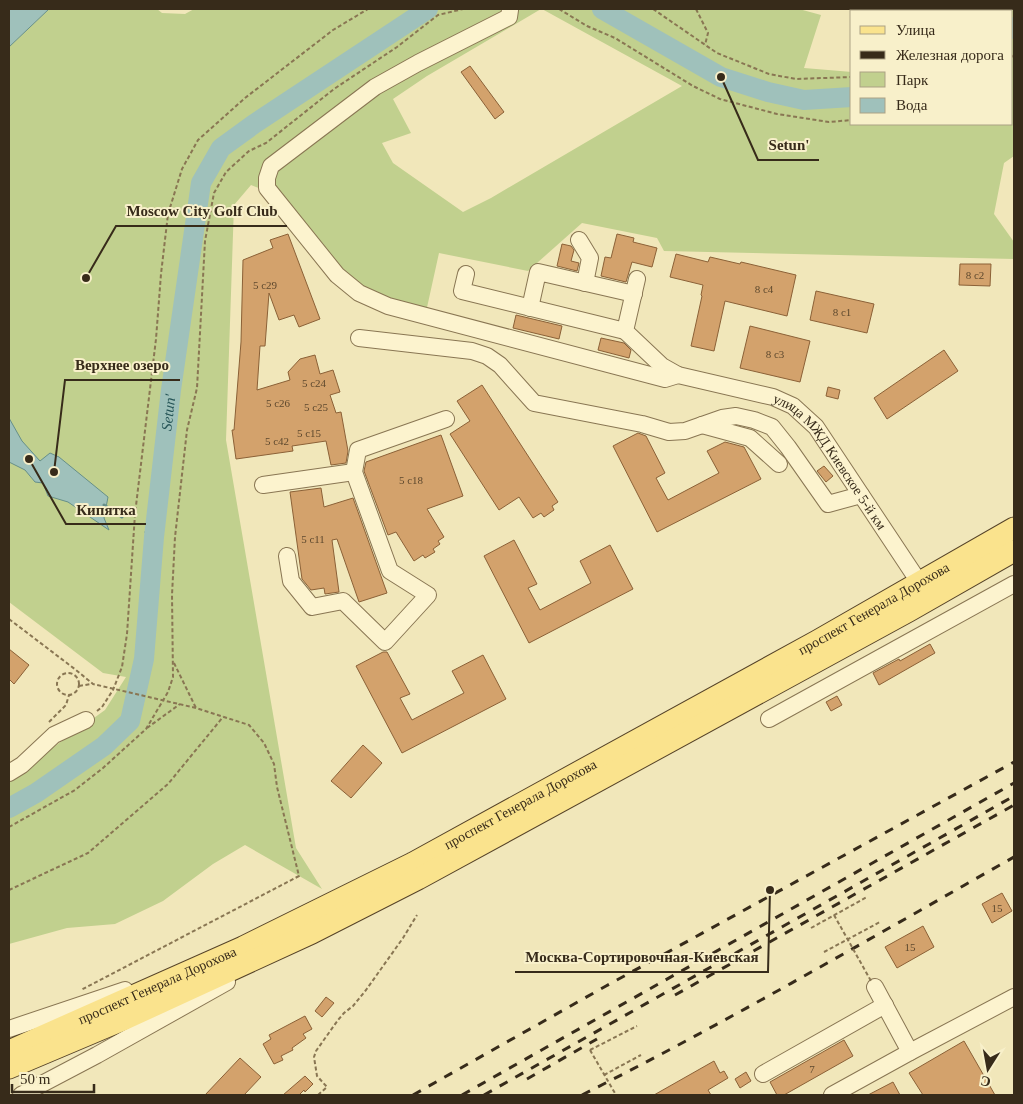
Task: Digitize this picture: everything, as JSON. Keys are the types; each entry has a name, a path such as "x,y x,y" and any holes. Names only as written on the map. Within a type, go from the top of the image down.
{"main road":[{"name":"проспект Генерала Дорохова","path":"9,1051 243,947 413,863 808,646 1014,528"},
{"name":"проспект Генерала Дорохова","path":"9,1068 125,1019 312,933 418,879 1014,551"}],"street":[{"path":"510,10 508,17 375,87 271,166 266,178 267,188 337,275 359,293 388,306 665,380 678,375"},
{"path":"579,240 590,258 585,282"},
{"path":"530,308 538,272 585,282 635,286 625,331"},
{"path":"466,274 462,291 625,331 662,366 678,375"},
{"path":"359,338 472,351 486,356 500,365 534,403 642,424 669,432 685,431 722,418 736,416 754,420 772,427 828,504 861,495"},
{"name":"улица МЖД Киевское 5-й км","path":"678,375 773,397 793,406 816,427 919,582"},
{"path":"287,556 291,581 312,607 343,601 385,642 428,595 390,571 354,472 358,450 446,419"},
{"path":"702,425 750,438 779,464"},
{"path":"263,485 354,472"},
{"path":"909,610 922,595 919,582"},
{"path":"769,719 1014,584"},
{"path":"9,773 22,765 54,735 86,720"},
{"path":"21,1095 97,1056 312,933"},
{"path":"9,1029 243,947"},
{"path":"873,984 910,1052"},
{"path":"832,1095 1014,997"},
{"path":"763,1074 885,1005"}],"path":[{"path":"86,720 102,707 122,667 127,634 135,514 156,340 168,214 182,169 198,140 245,98 333,30 368,9"},
{"path":"146,729 162,699 168,692 173,677 172,595 175,537 187,430 197,388 205,241 214,193 226,172 249,151 266,143 334,89 397,47 438,15 463,9"},
{"path":"559,9 587,26 615,38 693,86 720,99 777,114 829,122 850,120"},
{"path":"652,9 717,54 769,74 796,79 850,77"},
{"path":"696,9 708,33 705,45"},
{"path":"9,619 76,670 91,684"},
{"path":"172,661 196,708"},
{"path":"73,674 76,670"},
{"path":"63,674 73,674 78,679 79,686 76,693 69,695 62,693 58,687 58,680 63,674"},
{"path":"78,993 299,876 277,787 274,764 264,744 248,725 162,699 112,690 91,684 79,686"},
{"path":"9,827 75,790 103,768 146,729 180,704"},
{"path":"9,890 88,853 168,784 223,717"},
{"path":"810,928 867,897"},
{"path":"834,915 873,984"},
{"path":"318,1095 327,1087 317,1076 314,1057 316,1051 338,1020 366,990 417,916"},
{"path":"824,952 880,922"},
{"path":"616,1095 590,1050 637,1026"},
{"path":"604,1075 641,1055"}],"green space":[{"path":"49,9 157,9 162,13 185,14 194,9 541,9 427,76 393,99 411,133 382,143 393,163 463,212 491,198 682,86 542,9 799,9 821,15 804,68 850,72 850,125 1013,125 1013,10 1008,10 1014,9 1014,156 1004,163 994,214 1014,242 1014,259 664,251 657,238 582,223 528,271 439,253 426,312 375,294 337,267 280,196 251,185 234,205 226,440 296,848 322,889 245,845 213,864 163,901 115,924 67,928 9,944 9,774 30,764 105,710 126,677 103,673 9,602 9,47"}],"water":[{"path":"9,9 49,9 9,47"},
{"path":"9,418 22,441 40,461 50,453 59,457 108,497 104,518 109,530 68,502 48,496 43,483 35,482 25,470 9,462"}],"building":[{"path":"470,66 504,112 495,119 461,72"},
{"path":"288,234 320,319 299,327 294,315 279,320 269,293 265,346 260,346 257,390 290,380 288,372 300,359 315,355 320,374 333,370 340,392 330,395 336,413 341,412 348,451 346,463 331,465 326,441 292,446 293,451 236,459 232,430 234,430 241,342 243,260 273,248 270,240"},
{"path":"617,234 634,238 633,242 657,248 652,267 632,262 626,282 601,276 605,257 611,258"},
{"path":"562,244 571,246 574,250 571,261 579,263 577,271 557,266"},
{"path":"676,254 708,262 710,257 740,264 741,262 796,275 787,316 725,301 714,351 691,346 703,285 670,277"},
{"path":"960,264 991,264 990,286 959,285"},
{"path":"816,291 874,304 867,333 810,320"},
{"path":"516,315 562,326 559,339 513,328"},
{"path":"750,326 810,341 800,382 740,368"},
{"path":"601,338 624,343 631,350 629,358 598,350"},
{"path":"944,350 958,371 887,419 874,398"},
{"path":"482,385 558,502 552,506 554,510 544,517 541,513 533,518 519,497 499,510 450,434 470,421 457,401"},
{"path":"828,387 840,390 838,399 826,396"},
{"path":"638,433 646,436 665,473 656,478 668,500 719,473 707,451 725,442 744,447 761,479 657,532 613,446"},
{"path":"441,435 463,496 427,509 444,537 438,541 440,544 433,549 435,552 425,558 423,555 414,561 396,532 388,535 364,471 366,462"},
{"path":"824,466 833,476 826,482 817,471"},
{"path":"321,488 324,507 353,498 387,593 359,602 337,539 332,540 339,592 325,594 324,588 311,590 302,579 290,492"},
{"path":"514,540 537,584 528,588 540,610 591,583 580,561 610,545 633,589 529,643 484,556"},
{"path":"930,644 935,653 879,685 873,673 899,659 900,661"},
{"path":"9,649 29,665 14,684 9,679"},
{"path":"383,652 387,652 410,694 400,698 412,720 464,693 452,671 483,655 506,699 402,753 356,666"},
{"path":"837,696 842,705 831,711 826,702"},
{"path":"363,745 382,763 351,798 331,781"},
{"path":"1002,893 1012,911 992,923 982,904"},
{"path":"923,926 934,947 897,968 885,947"},
{"path":"326,997 334,1003 322,1017 315,1011"},
{"path":"305,1016 312,1029 303,1034 306,1038 292,1048 293,1050 281,1056 283,1060 274,1064 263,1044 271,1039 269,1035"},
{"path":"844,1040 853,1056 784,1095 777,1095 770,1082"},
{"path":"964,1041 995,1095 923,1095 909,1073"},
{"path":"240,1058 261,1077 244,1095 205,1095"},
{"path":"714,1061 720,1073 724,1071 728,1078 708,1090 711,1095 654,1095"},
{"path":"746,1072 751,1081 740,1088 735,1079"},
{"path":"305,1076 313,1084 305,1092 304,1090 299,1095 283,1095"},
{"path":"893,1082 900,1095 868,1095"}],"waterway":[{"name":"Setun'","path":"9,808 36,793 104,746 130,721 144,659 154,537 171,390 201,183 221,148 254,124 428,9"},
{"name":"Setun'","path":"602,9 721,77 768,92 804,100 850,97"},
{"path":"104,505 122,517"},
{"path":"146,532 154,537"}],"railway":[{"path":"413,1095 606,986 1014,762"},
{"path":"462,1095 1014,783"},
{"path":"484,1095 1014,796"},
{"path":"675,995 1014,805"},
{"path":"582,1095 746,1009 1014,857"},
{"path":"527,1079 597,1039"}],"place":[{"name":"Setun'","path":"721,77"},
{"name":"Moscow City Golf Club","path":"86,278"},
{"name":"Кипятка","path":"29,459"},
{"name":"Верхнее озеро","path":"54,472"},
{"name":"Москва-Сортировочная-Киевская","path":"770,890"}]}
